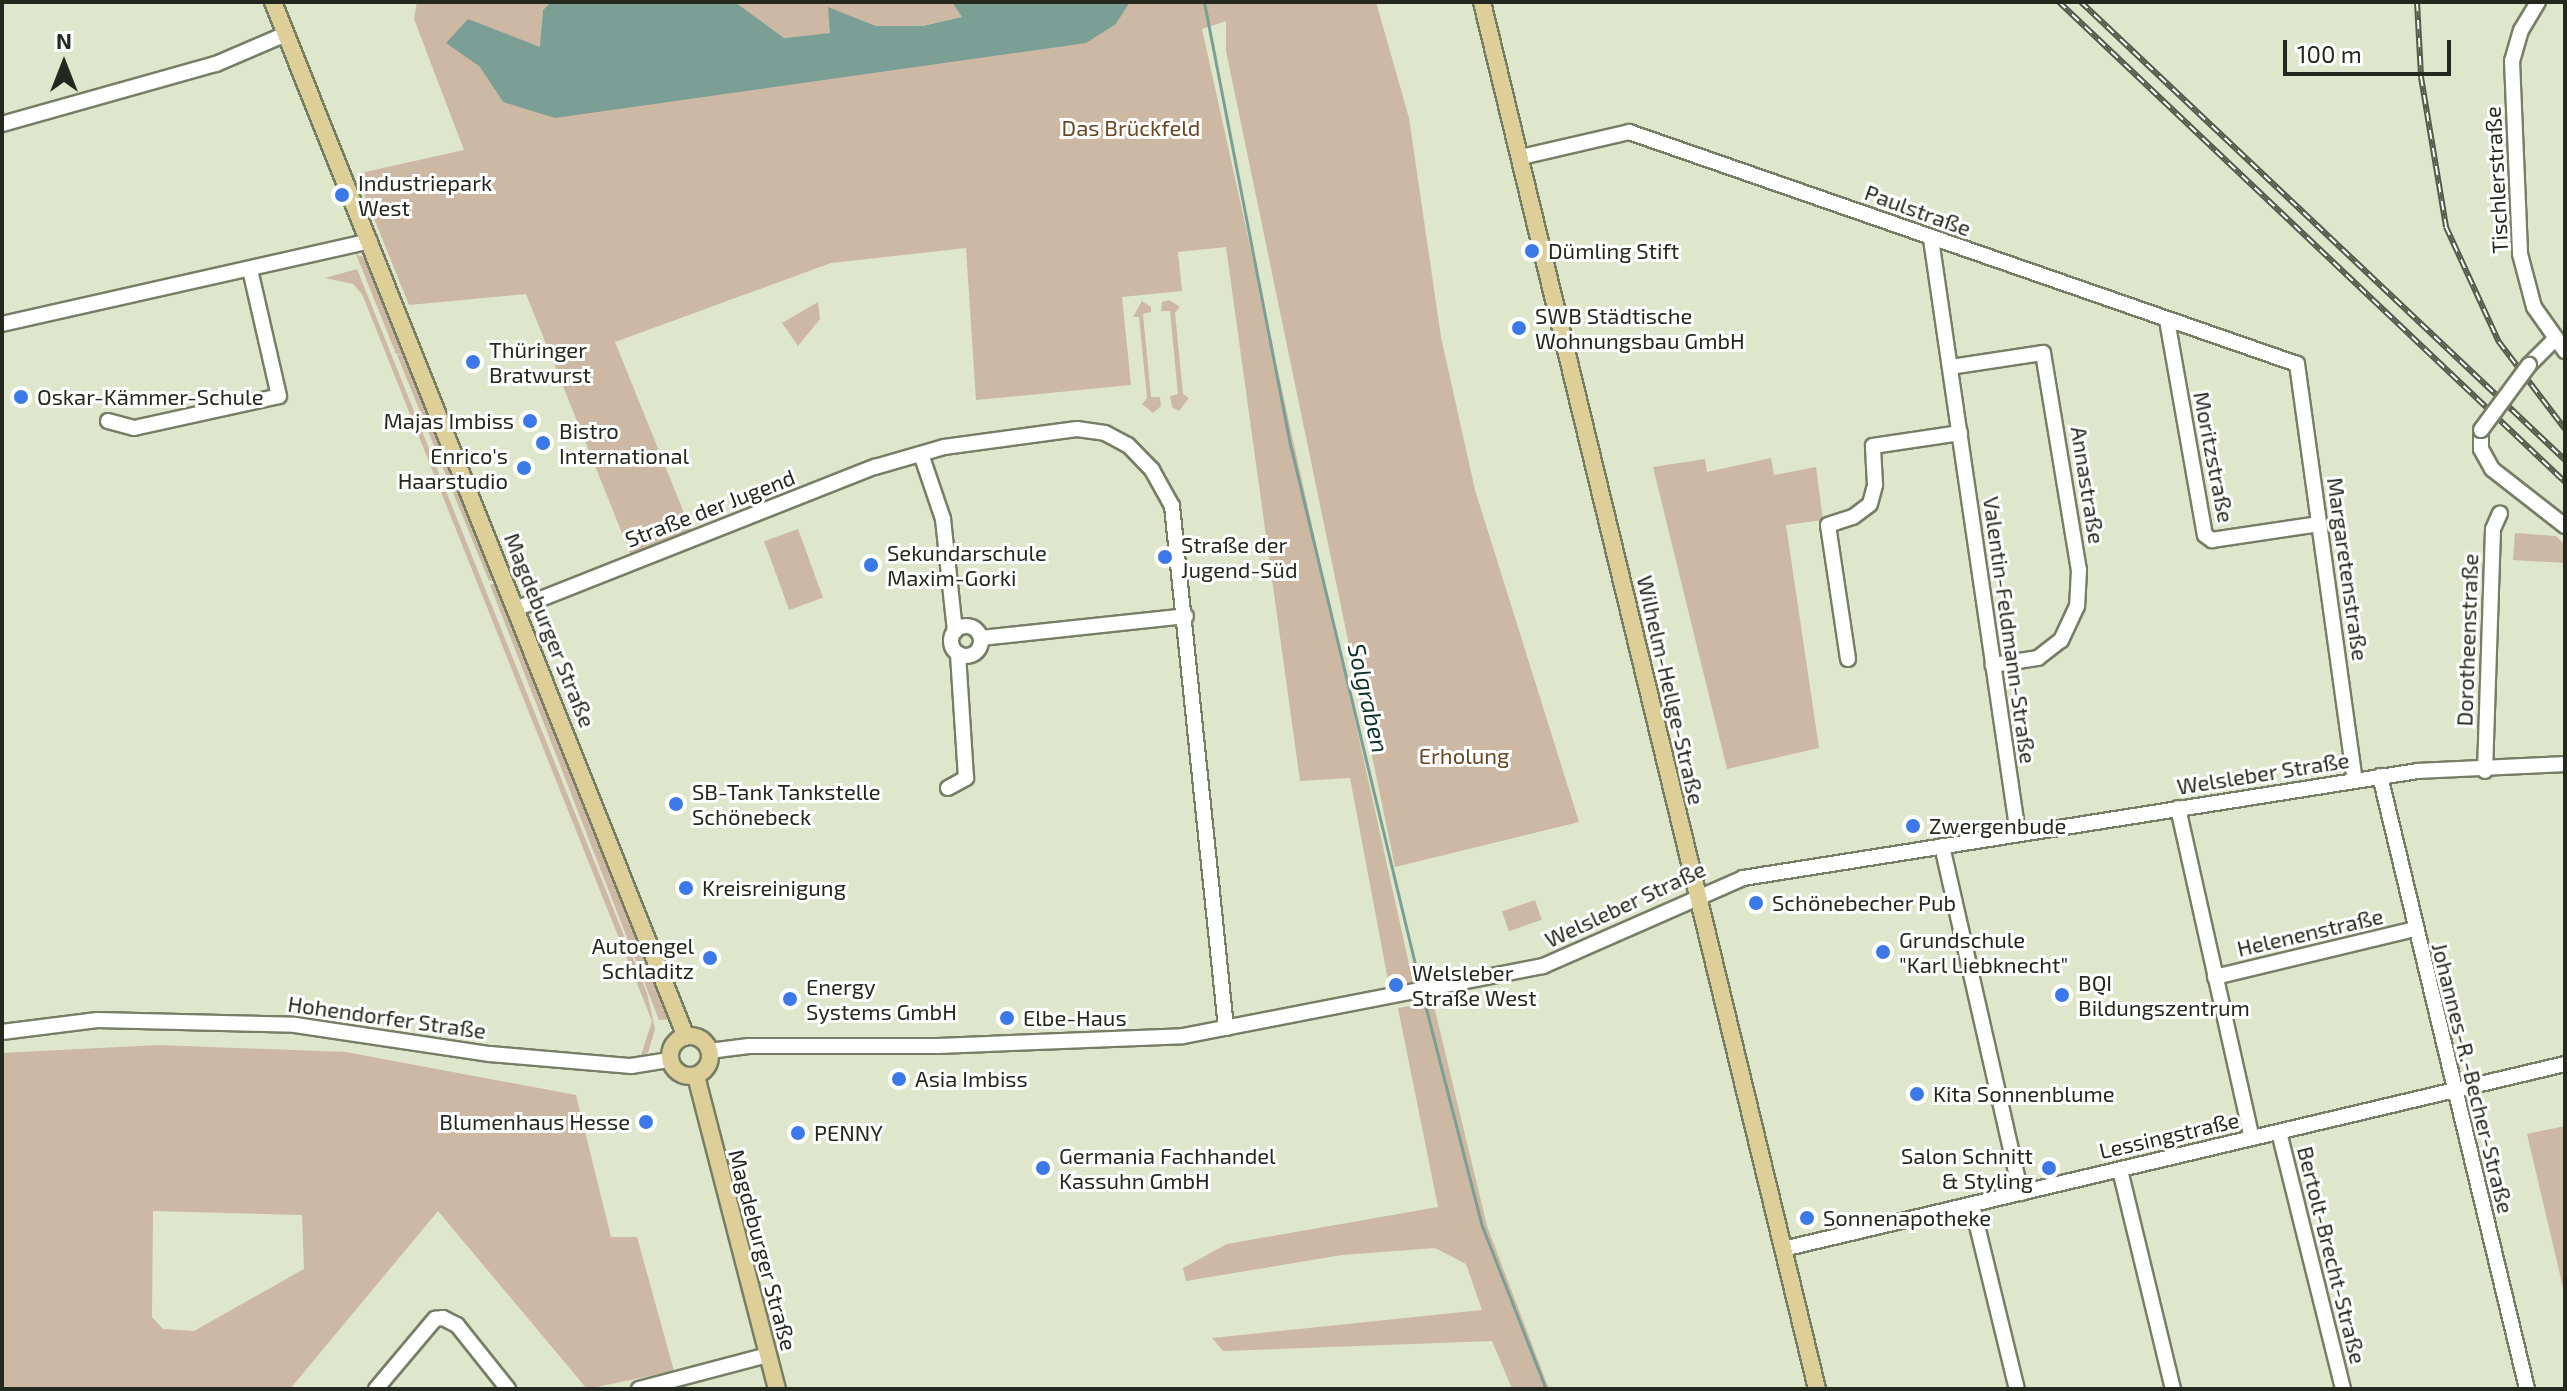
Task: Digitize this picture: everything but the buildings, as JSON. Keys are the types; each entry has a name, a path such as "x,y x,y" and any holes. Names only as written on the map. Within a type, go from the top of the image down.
{"main road":[{"name":"Magdeburger Straße","path":"273,2 518,608 686,1037"},
{"name":"Wilhelm-Hellge-Straße","path":"1482,2 1817,1389"},
{"path":"686,1037 700,1039 709,1051 706,1068 696,1076 678,1072 670,1060 672,1047 686,1037"},
{"name":"Magdeburger Straße","path":"696,1076 777,1389"}],"street":[{"name":"Tischlerstraße","path":"2538,2 2521,30 2511,72 2520,254 2530,297 2560,345"},
{"path":"2,124 216,64 286,34"},
{"name":"Paulstraße","path":"1521,157 1629,132 2297,364"},
{"name":"Valentin-Feldmann-Straße","path":"1931,239 2018,834"},
{"path":"2,324 370,241"},
{"path":"108,421 134,428 279,396 250,269"},
{"name":"Moritzstraße","path":"2167,320 2205,535 2212,540 2319,524"},
{"path":"2560,345 2529,365 2481,430 2481,449 2492,469 2565,526"},
{"name":"Annastraße","path":"1950,367 2043,353 2079,570 2077,606 2061,640 2038,658 1993,665"},
{"name":"Margaretenstraße","path":"2297,364 2355,780"},
{"name":"Straße der Jugend","path":"518,608 921,454 983,439 1077,429 1105,433 1128,445 1152,470 1172,506 1186,616 1226,1028"},
{"path":"1848,659 1828,525 1853,517 1870,504 1875,485 1873,446 1960,433"},
{"path":"921,454 943,519 955,631 952,645 958,653 966,778 948,788"},
{"name":"Dorotheenstraße","path":"2485,771 2493,529 2500,513"},
{"path":"981,638 1186,616"},
{"path":"955,631 970,627 981,638"},
{"path":"958,653 975,653 981,638"},
{"name":"Welsleber Straße","path":"709,1051 749,1046 1134,1041 1226,1028 1424,992 1543,966 1591,948 1698,894 1743,878 2380,776 2565,764"},
{"name":"Johannes-R.-Becher-Straße","path":"2380,776 2453,1091 2527,1389"},
{"path":"2178,808 2252,1138"},
{"path":"1942,846 2021,1193"},
{"name":"Helenenstraße","path":"2215,977 2415,929"},
{"name":"Hohendorfer Straße","path":"2,1032 97,1020 295,1025 490,1054 631,1066 670,1060"},
{"name":"Lessingstraße","path":"1783,1249 2565,1064"},
{"name":"Bertolt-Brecht-Straße","path":"2279,1132 2343,1389"},
{"path":"2120,1170 2173,1389"},
{"path":"1972,1205 2017,1389"},
{"path":"376,1389 435,1319 443,1318 457,1325 508,1389"},
{"path":"639,1389 768,1355"}],"green space":[{"path":"417,2 551,2 543,10 541,48 468,20 479,66 503,102 1116,24 1130,2 1376,2 1409,118 1441,337 1475,490 1579,822 1395,867 1226,51 1226,21 1202,29 1413,982 1389,986 1350,778 1300,781 1226,247 1178,252 1182,291 1122,297 1131,385 976,400 966,248 831,263 615,342 695,540 634,563 526,294 409,305 356,174 464,150 414,19"},
{"path":"735,2 952,2 963,17 923,26 876,26 829,8 831,33 784,38"},
{"path":"356,254 367,259 499,578 489,581 397,355 402,354 396,354"},
{"path":"357,269 647,993 655,1029 648,1053 641,1055 652,1021 362,294 353,284 325,278"},
{"path":"1169,300 1180,307 1175,313 1183,394 1189,398 1179,411 1172,407 1170,396 1178,394 1170,311 1161,311 1162,302"},
{"path":"1142,301 1151,307 1151,312 1143,314 1151,397 1160,397 1161,406 1153,413 1142,404 1147,398 1139,317 1133,317"},
{"path":"818,302 820,319 798,346 782,323"},
{"path":"1771,458 1774,475 1816,467 1823,520 1786,525 1819,748 1727,769 1653,467 1705,459 1707,472"},
{"path":"798,529 823,598 789,610 764,541"},
{"path":"2515,533 2556,536 2565,545 2565,563 2513,560"},
{"path":"500,581 672,1019 659,1020 490,585"},
{"path":"1535,900 1542,920 1509,931 1502,911"},
{"path":"1433,1002 1487,1226 1549,1389 1512,1389 1492,1341 1223,1351 1212,1338 1482,1310 1466,1264 1435,1248 1342,1255 1186,1281 1183,1268 1227,1244 1438,1207 1398,1008"},
{"path":"158,1045 346,1052 576,1095 611,1237 637,1237 674,1371 587,1389 438,1211 290,1389 2,1389 2,1053","holes":["153,1211 302,1215 304,1269 194,1331 163,1329 152,1317"]},
{"path":"2565,1126 2565,1296 2527,1134"}],"water":[{"path":"551,2 735,2 784,38 830,33 828,7 876,26 923,26 962,17 952,2 1130,2 1116,24 1086,43 555,118 503,102 479,66 446,43 468,19 540,47 543,10"}],"waterway":[{"name":"Solgraben","path":"1204,2 1291,448 1420,985"},
{"name":"Solgraben","path":"1422,993 1482,1226 1546,1389"}],"railway":[{"path":"2059,2 2565,482"},
{"path":"2081,2 2565,460"},
{"path":"2417,2 2421,77 2446,227 2499,342 2565,429"}],"place":[{"name":"Industriepark West","path":"342,195"},
{"name":"Dümling Stift","path":"1532,251"},
{"name":"SWB Städtische Wohnungsbau GmbH","path":"1519,328"},
{"name":"Thüringer Bratwurst","path":"473,362"},
{"name":"Oskar-Kämmer-Schule","path":"21,397"},
{"name":"Majas Imbiss","path":"530,421"},
{"name":"Bistro International","path":"543,443"},
{"name":"Enrico's Haarstudio","path":"524,468"},
{"name":"Straße der Jugend-Süd","path":"1165,557"},
{"name":"Sekundarschule Maxim-Gorki","path":"871,565"},
{"name":"SB-Tank Tankstelle Schönebeck","path":"676,804"},
{"name":"Zwergenbude","path":"1913,826"},
{"name":"Kreisreinigung","path":"686,888"},
{"name":"Schönebecher Pub","path":"1756,903"},
{"name":"Grundschule \"Karl Liebknecht\"","path":"1883,952"},
{"name":"Autoengel Schladitz","path":"710,958"},
{"name":"Welsleber Straße West","path":"1396,985"},
{"name":"BQI Bildungszentrum","path":"2062,995"},
{"name":"Energy Systems GmbH","path":"790,999"},
{"name":"Elbe-Haus","path":"1007,1018"},
{"name":"Asia Imbiss","path":"899,1079"},
{"name":"Kita Sonnenblume","path":"1917,1094"},
{"name":"Blumenhaus Hesse","path":"646,1122"},
{"name":"PENNY","path":"798,1133"},
{"name":"Germania Fachhandel Kassuhn GmbH","path":"1043,1168"},
{"name":"Salon Schnitt & Styling","path":"2049,1168"},
{"name":"Sonnenapotheke","path":"1807,1218"}],"park label":[{"name":"Das Brückfeld","path":"1131,128"},
{"name":"Erholung","path":"1464,756"}]}
